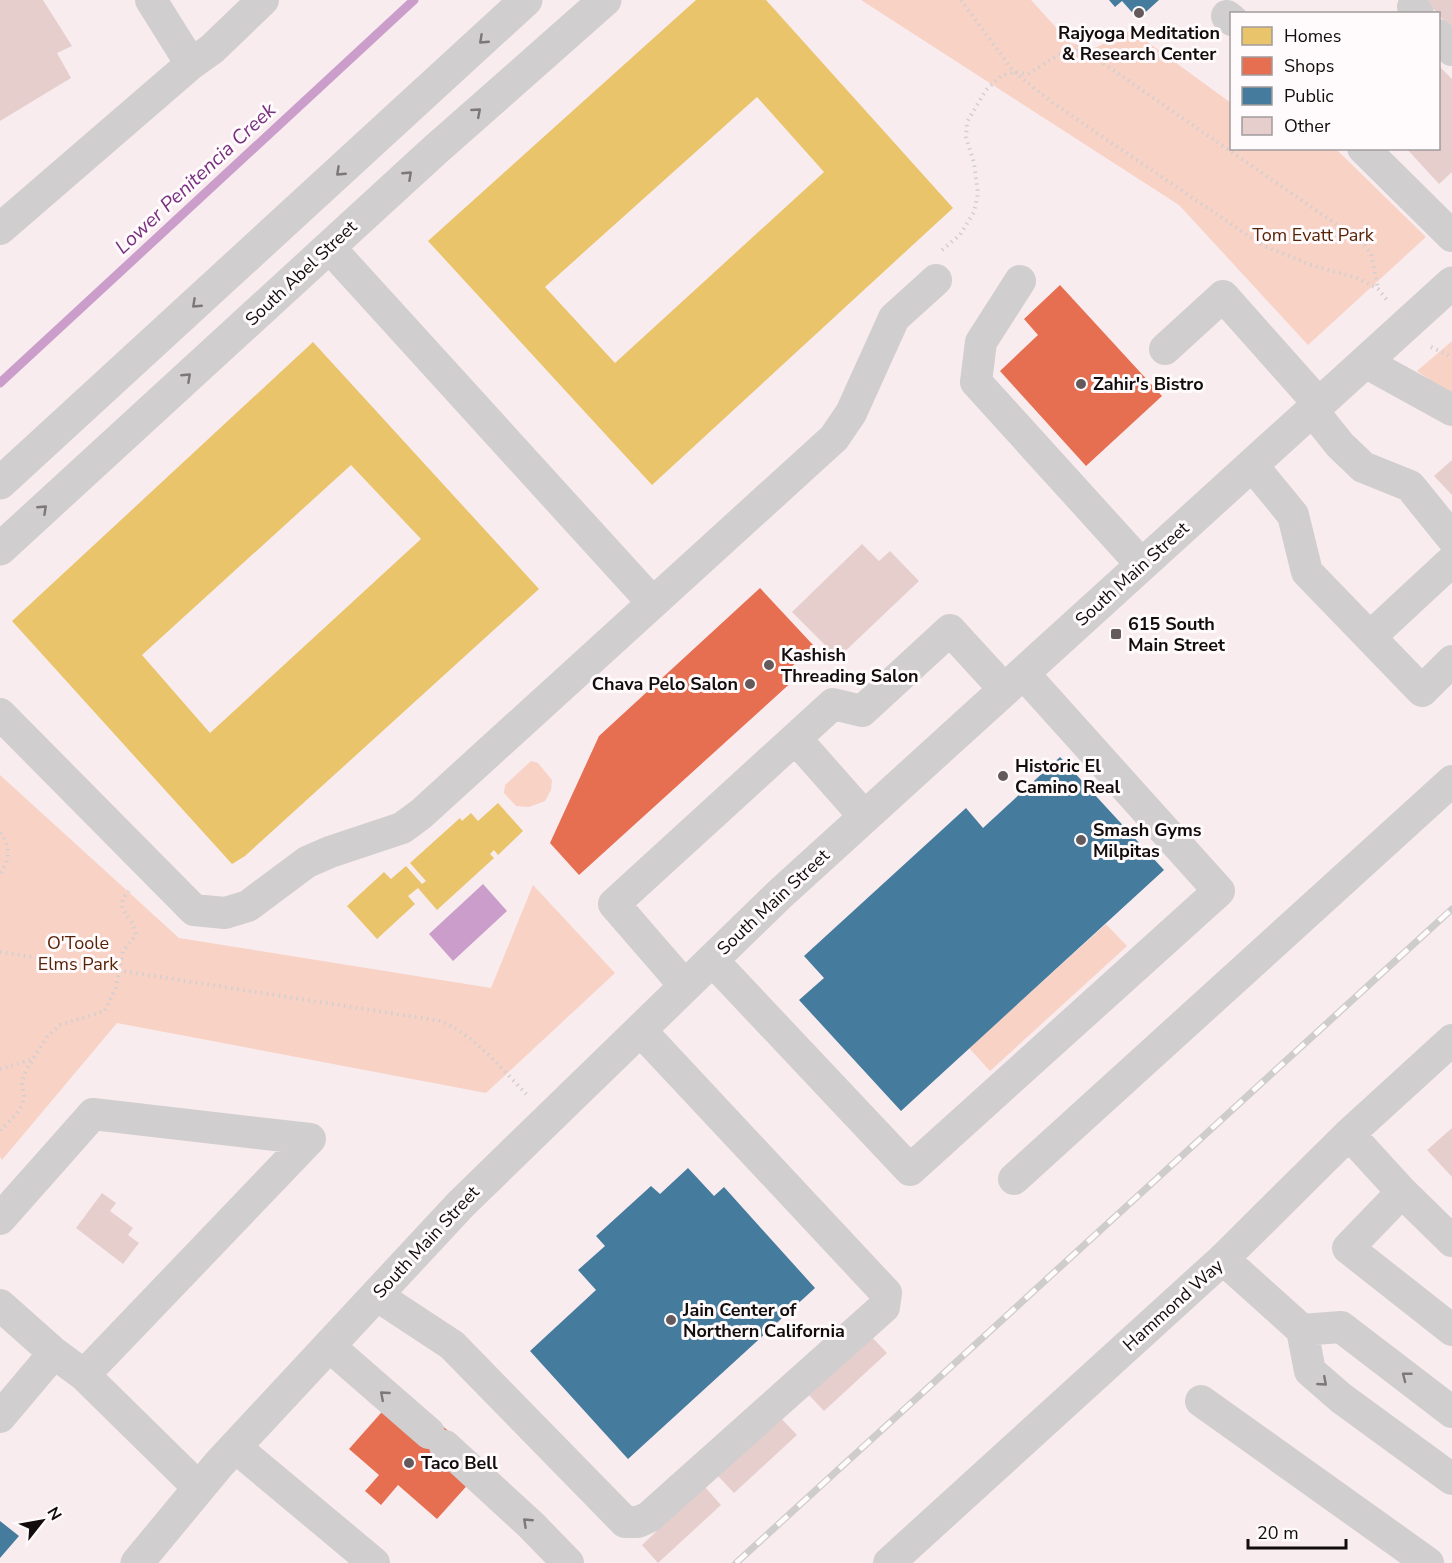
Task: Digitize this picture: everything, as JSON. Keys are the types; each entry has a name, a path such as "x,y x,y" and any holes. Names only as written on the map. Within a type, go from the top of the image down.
{"main road":[{"path":"0,483 526,0"},
{"name":"South Abel Street","path":"0,549 434,151 605,0"},
{"name":"South Main Street","path":"137,1563 235,1447 461,1204 549,1118 780,894 1452,283"}],"street":[{"path":"151,0 191,64"},
{"path":"0,229 191,64 212,49 264,0"},
{"path":"1440,37 1452,50"},
{"path":"1365,150 1452,236"},
{"path":"329,247 653,603"},
{"path":"0,714 194,910 225,913 248,906 307,862 402,828 421,814 834,438 851,413 894,318 935,268"},
{"path":"1020,281 981,342 976,382 1142,565"},
{"path":"1165,349 1223,296 1315,407 1340,445 1363,467 1410,486 1452,538"},
{"path":"1365,362 1452,410"},
{"path":"1252,465 1293,515 1307,572 1422,691 1452,661"},
{"path":"1370,638 1452,561"},
{"path":"685,986 614,904 833,704 862,711 950,630 1014,682 1219,891 910,1170 712,960"},
{"path":"795,739 865,817"},
{"path":"1014,1179 1452,781"},
{"path":"376,1295 452,1345 625,1522 638,1522 649,1517 884,1307 886,1293 640,1030"},
{"name":"Hammond Way","path":"889,1563 1223,1259 1349,1134 1452,1040"},
{"path":"0,1219 93,1114 310,1139 84,1375"},
{"path":"1349,1134 1452,1241"},
{"path":"1402,1191 1348,1248 1452,1330"},
{"path":"1223,1259 1302,1330 1310,1371 1341,1398 1452,1479"},
{"path":"0,1305 54,1353 84,1375 199,1488"},
{"path":"1302,1330 1341,1327 1452,1412"},
{"path":"329,1346 531,1525 568,1563"},
{"path":"0,1417 54,1353"},
{"path":"1201,1401 1428,1563"},
{"path":"235,1447 374,1563"}],"path":[{"path":"961,0 1014,72 1053,103 1262,244 1311,265 1357,278 1378,289 1432,349 1452,357"},
{"path":"935,268 974,212 978,193 974,163 966,137 967,122 986,90 1001,76 1014,72 1028,74 1058,55 1077,51 1094,57 1362,242 1371,253 1378,289"},
{"path":"0,833 6,840 9,853 6,865 0,874"},
{"path":"0,1130 21,1106 24,1095 22,1087 24,1077 47,1037 60,1025 105,1011 116,987 123,951 136,935 133,923 125,914 122,898 151,866"},
{"path":"0,952 441,1021 456,1028 491,1058 549,1118"},
{"path":"0,1069 33,1059"}],"green space":[{"name":"Tom Evatt Park","path":"861,0 1031,0 1070,43 1095,48 1131,30 1230,102 1230,150 1337,150 1426,237 1308,345 1179,205"},
{"path":"1452,341 1452,395 1417,371"},
{"path":"531,761 538,763 552,780 551,790 545,801 529,807 516,806 504,793 505,785"},
{"name":"O'Toole Elms Park","path":"0,775 179,938 491,988 533,885 615,973 486,1093 117,1023 2,1160 0,1157"},
{"path":"1106,924 1127,946 990,1071 969,1048"}],"shaded area":[{"path":"483,884 507,911 453,961 429,934"}],"building: Homes":[{"path":"696,0 766,0 953,208 652,485 428,241","holes":["757,97 824,172 615,363 545,287"]},
{"path":"313,342 539,589 245,856 232,864 12,621","holes":["351,465 421,539 210,733 142,655"]},
{"path":"498,803 523,831 498,855 494,850 490,854 494,858 437,910 418,888 408,896 415,904 377,939 347,906 384,872 391,879 406,866 422,884 426,881 410,863 460,818 462,821 471,813 478,821"}],"building: Shops":[{"name":"Zahir's Bistro","path":"1060,285 1162,396 1086,466 1000,371 1038,335 1024,319"},
{"path":"760,588 814,646 787,671 795,679 579,875 550,843 599,736"},
{"name":"Taco Bell","path":"388,1405 438,1422 454,1436 472,1480 437,1519 398,1485 381,1505 365,1491 379,1475 349,1449"}],"building: Public":[{"name":"Rajyoga Meditation & Research Center","path":"1109,0 1159,0 1138,19 1122,1 1115,7"},
{"path":"1060,757 1164,870 901,1111 799,1000 824,978 804,956 966,808 983,828"},
{"name":"Jain Center of Northern California","path":"688,1168 714,1196 724,1187 815,1288 628,1459 530,1351 596,1290 578,1270 605,1246 596,1236 651,1186 660,1194"},
{"path":"0,1521 19,1536 0,1558"}],"building: Other":[{"path":"0,0 43,0 72,46 57,53 71,78 0,121"},
{"path":"1425,0 1452,0 1452,30 1440,16 1440,12 1436,12"},
{"path":"1440,67 1452,79 1452,172 1439,184 1408,150 1440,150"},
{"path":"1452,460 1452,495 1434,476"},
{"path":"862,544 879,561 890,551 919,581 838,658 792,612"},
{"path":"1452,1128 1452,1177 1427,1150"},
{"path":"102,1193 116,1203 110,1211 133,1228 128,1235 139,1243 123,1264 76,1228"},
{"path":"870,1335 887,1353 824,1411 807,1393"},
{"path":"780,1417 797,1435 734,1493 717,1475"},
{"path":"704,1486 721,1505 658,1563 642,1545"}],"waterway":[{"name":"Lower Penitencia Creek","path":"0,383 414,0"}],"railway":[{"path":"736,1563 1452,909"}],"place":[{"name":"Rajyoga Meditation & Research Center","path":"1139,13"},
{"name":"Zahir's Bistro","path":"1081,384"},
{"name":"615 South Main Street","path":"1116,634"},
{"name":"Kashish Threading Salon","path":"769,665"},
{"name":"Chava Pelo Salon","path":"750,684"},
{"name":"Historic El Camino Real","path":"1003,776"},
{"name":"Smash Gyms Milpitas","path":"1081,840"},
{"name":"Jain Center of Northern California","path":"671,1320"},
{"name":"Taco Bell","path":"409,1463"}]}
